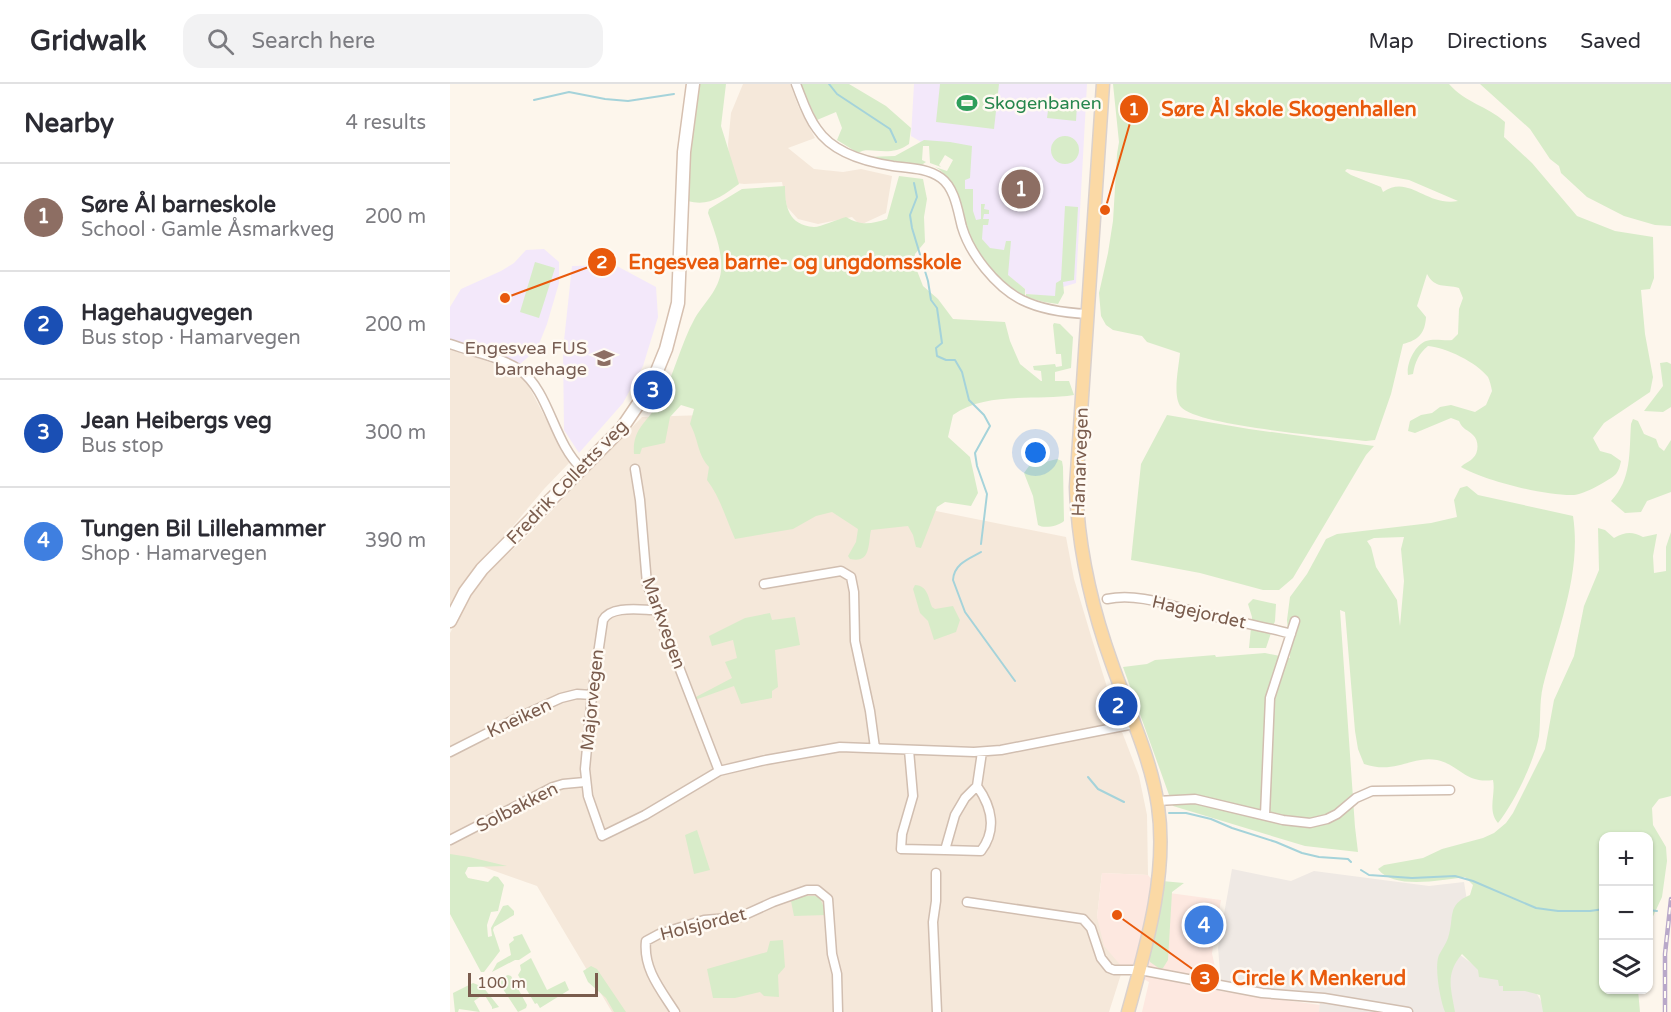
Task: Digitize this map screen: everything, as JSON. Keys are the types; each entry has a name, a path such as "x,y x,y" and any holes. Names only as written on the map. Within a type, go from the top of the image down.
{"main road":[{"name":"Hamarvegen","path":"1103,84 1076,486 1079,534 1094,609 1150,772 1157,801 1160,836 1157,885 1140,970 1128,1012"}],"street":[{"name":"Fredrik Colletts veg","path":"450,621 465,592 482,569 582,469 630,417 655,376 666,349 678,303 684,152 693,84"},
{"path":"796,84 812,123 819,132 846,152 866,162 930,172 942,179 950,190 969,245 994,276 1014,295 1034,304 1088,314"},
{"path":"450,344 511,364 522,372 536,387 570,457 582,469"},
{"name":"Markvegen","path":"635,469 647,584 719,771"},
{"path":"764,584 841,571 853,581 855,640 870,711 874,747"},
{"name":"Hagejordet","path":"1107,599 1131,596 1291,634"},
{"name":"Majorvegen","path":"656,610 616,611 605,615 601,627 592,695 585,782 602,836 645,815 719,771"},
{"path":"1265,815 1270,698 1295,621"},
{"name":"Kneiken","path":"450,752 517,718 561,699 577,694 592,695"},
{"path":"719,771 831,749 874,747 982,752 1028,746 1134,724"},
{"path":"909,750 913,796 902,834 901,849 981,851 991,832 990,814 987,803 977,786"},
{"path":"945,850 955,814 965,798 977,786 982,752"},
{"name":"Solbakken","path":"450,840 553,787 585,782"},
{"path":"1157,801 1195,799 1294,822 1310,823 1337,814 1356,798 1372,791 1450,789"},
{"path":"936,873 933,922 937,1012"},
{"name":"Holsjordet","path":"675,1012 647,966 646,941 659,933 704,920 740,917 791,895 817,890 828,899 830,907 832,954 837,974 838,1012"},
{"path":"967,902 1083,920 1091,928 1101,958 1109,968 1114,970 1140,970 1262,993 1324,998 1408,1012"}],"shaded area":[{"path":"743,84 790,84 799,108 815,138 788,148 814,169 843,172 861,169 892,176 886,213 860,225 852,217 818,224 798,219 787,207 782,182 736,183 730,171 728,144 731,113"},
{"path":"914,84 1087,84 1076,283 1063,287 1055,297 1026,294 1025,289 1007,275 982,239 962,190 959,149 923,143 911,136"},
{"path":"544,249 559,262 559,283 537,349 519,365 450,341 450,307 461,289 501,271 514,263 526,250"},
{"name":"Engesvea FUS barnehage","path":"615,265 656,287 658,317 643,366 623,403 579,453 564,430 563,350 572,266"},
{"path":"450,349 510,369 526,381 569,463 544,489 463,586 450,612"},
{"path":"705,415 835,506 926,509 1066,537 1074,579 1117,719 1139,776 1147,815 1148,875 1102,873 1097,917 1123,968 1109,1012 612,1012 537,886 450,855 450,633 464,607 484,576 525,538 642,417"},
{"path":"1232,869 1291,881 1314,871 1429,886 1464,882 1468,907 1449,947 1485,973 1535,991 1548,1012 1319,1012 1320,1001 1221,982 1218,948"},
{"path":"1102,873 1148,875 1162,892 1221,900 1212,953 1220,991 1320,1005 1319,1012 1142,1012 1149,982 1123,968 1104,946 1097,917"}],"green space":[{"path":"698,84 726,84 721,126 739,184 727,193 702,203 688,201 691,142"},
{"path":"800,84 849,84 886,106 911,128 909,144 894,151 868,150 858,153 837,140 842,128 836,112 817,120"},
{"name":"Skogenbanen","path":"940,84 999,84 994,129 936,122"},
{"path":"1113,84 1449,84 1463,96 1498,116 1505,122 1504,137 1532,163 1577,216 1615,231 1653,237 1654,278 1650,289 1641,290 1645,334 1653,377 1650,392 1604,423 1593,438 1600,451 1611,454 1621,461 1617,472 1613,477 1590,490 1574,495 1532,490 1500,482 1461,467 1475,456 1478,446 1475,437 1459,421 1451,418 1415,433 1408,431 1410,421 1421,415 1432,413 1440,407 1451,405 1475,412 1486,405 1492,391 1488,377 1483,371 1461,357 1436,347 1428,346 1425,349 1418,358 1413,374 1408,375 1408,366 1418,346 1426,341 1452,340 1458,334 1459,309 1463,298 1459,288 1437,284 1427,274 1417,306 1426,317 1424,327 1417,338 1403,344 1391,394 1375,440 1326,437 1238,425 1192,414 1181,407 1176,389 1180,353 1147,342 1142,336 1113,330 1106,325 1101,316 1099,293 1113,221 1119,142","holes":["1347,169 1409,180 1458,201 1436,200 1401,187 1392,187 1383,192 1381,187 1345,171"]},
{"path":"1480,84 1671,84 1671,226 1655,225 1624,216 1587,197 1561,173 1559,166 1550,159 1530,129"},
{"path":"1049,103 1077,105 1076,121 1047,118"},
{"path":"1065,136 1075,140 1079,150 1075,160 1065,164 1055,160 1051,150 1055,140"},
{"path":"924,140 972,146 970,178 965,180 965,189 973,189 973,211 976,220 981,219 981,204 985,204 984,209 989,210 989,214 984,214 983,219 989,219 988,225 983,225 982,239 990,248 1004,250 1006,241 1011,241 1008,275 1025,289 1025,296 994,272 971,240 955,190 944,173 935,167 947,171 953,160 945,155 939,165 941,167 930,163 929,146 923,146 922,160 926,162 920,166 866,157 895,156"},
{"path":"899,176 923,179 927,199 924,217 925,242 915,254 914,263 923,286 938,299 953,319 1005,322 1020,364 1041,381 1041,371 1034,370 1033,366 1055,364 1056,367 1062,366 1061,354 1056,354 1053,325 1054,323 1060,324 1073,337 1071,368 1055,372 1055,381 1069,381 1074,395 996,400 966,407 953,415 948,437 970,457 978,493 971,506 945,502 937,507 921,548 916,547 908,526 871,530 869,547 865,556 857,560 850,559 848,556 856,542 858,529 832,512 816,516 793,529 735,539 719,501 707,480 709,467 702,457 690,424 694,409 681,405 670,417 665,443 642,448 640,454 634,454 635,438 641,426 659,403 690,328 720,278 721,256 708,213 709,209 742,189 785,186 787,207 798,223 817,227 846,217 856,222 871,223 887,219"},
{"path":"1065,206 1078,207 1074,280 1063,282 1064,293 1058,304 1026,297 1026,294 1055,296 1056,283 1061,280"},
{"path":"535,262 555,268 539,318 520,312"},
{"path":"1660,363 1671,364 1671,407 1663,412 1644,411 1663,386"},
{"path":"1167,415 1374,446 1366,455 1293,578 1279,590 1263,590 1200,573 1131,560 1141,464"},
{"path":"1633,419 1638,421 1644,434 1656,439 1659,447 1664,451 1671,440 1671,492 1647,501 1641,512 1625,513 1611,501 1623,484 1626,474"},
{"path":"1057,459 1062,461 1063,467 1064,521 1044,527 1038,525 1033,496 1024,473 1029,466"},
{"path":"1467,486 1478,495 1573,516 1575,538 1571,581 1543,686 1539,736 1523,782 1498,823 1492,808 1493,780 1469,777 1445,762 1437,760 1420,760 1385,767 1364,764 1358,749 1355,731 1345,612 1340,610 1358,852 1305,846 1173,806 1123,667 1147,664 1155,660 1215,655 1216,657 1265,653 1290,658 1287,620 1290,597 1307,574 1326,539 1337,534 1431,523 1457,517 1454,500 1460,488","holes":["1404,537 1401,549 1404,581 1400,626 1397,600 1376,567 1371,547 1367,541 1374,538"]},
{"path":"1598,528 1605,530 1614,538 1628,533 1643,537 1657,534 1653,556 1654,573 1666,571 1666,547 1671,532 1671,796 1659,799 1652,808 1653,825 1666,847 1667,861 1662,897 1653,916 1653,832 1599,832 1599,994 1638,994 1640,1012 1543,1012 1540,995 1525,991 1503,991 1503,986 1499,986 1498,980 1479,977 1478,970 1462,954 1451,975 1455,1012 1445,1012 1438,983 1439,955 1448,938 1454,907 1470,895 1473,885 1465,877 1406,882 1395,880 1378,869 1384,865 1423,858 1442,849 1483,838 1494,833 1506,823 1545,749 1554,700 1574,656 1584,606 1599,570"},
{"path":"915,585 923,587 935,609 953,606 960,620 956,632 934,640 928,621 920,613 913,589"},
{"path":"1253,599 1276,604 1275,621 1266,648 1249,648 1252,617 1248,604"},
{"path":"770,613 772,620 795,617 800,645 775,650 778,687 772,691 772,698 741,704 734,686 695,700 694,698 732,678 725,662 737,658 733,640 712,646 709,636 745,618"},
{"path":"697,830 710,870 694,874 685,835"},
{"path":"450,854 507,866 468,867 465,873 468,878 488,882 494,876 498,877 504,885 498,911 491,912 487,925 488,937 492,936 491,928 503,906 508,905 514,911 514,915 494,927 500,951 484,972 481,972 450,914"},
{"path":"1162,881 1184,883 1172,892 1168,960 1160,969 1150,962 1150,949"},
{"path":"801,896 820,898 827,915 794,916 791,901"},
{"path":"522,934 531,952 492,972 497,963 511,955 509,944 514,940 513,937"},
{"path":"783,940 785,967 778,975 779,997 764,996 760,992 735,998 713,998 707,969 767,952 770,941"},
{"path":"531,958 547,990 565,981 569,990 540,1008 537,1003 535,1004 518,975 521,970 520,965"},
{"path":"591,966 597,969 626,1012 614,1012 606,998 588,982 583,971"},
{"path":"511,976 527,1005 518,1012 499,983 499,979"},
{"path":"473,983 483,987 499,1007 492,1009 484,994 474,1001 480,1012 459,1009 455,1012 453,993"}],"waterway":[{"path":"829,84 837,94 890,129 896,142"},
{"path":"534,100 569,92 628,101 674,94"},
{"path":"914,183 917,197 910,215 931,300 937,308 942,343 936,348 937,356 946,360 955,360 962,372 969,400 984,415 990,426 975,453 987,494 981,544"},
{"path":"981,552 960,565 956,569 953,580 965,612 1015,681"},
{"path":"1088,777 1098,789 1124,802"},
{"path":"1169,813 1186,813 1211,819 1302,853 1348,859 1351,862"},
{"path":"1361,870 1369,875 1412,878 1455,876 1473,881 1536,908 1558,911 1599,910"},
{"path":"1653,911 1657,911"}],"railway":[{"path":"1665,1012 1665,954 1671,899"}],"place":[{"name":"Skogenbanen","path":"967,103"},
{"name":"Søre Ål barneskole","path":"1021,189"},
{"name":"Søre Ål skole Skogenhallen","path":"1105,210"},
{"name":"Engesvea barne- og ungdomsskole","path":"505,298"},
{"name":"Engesvea FUS barnehage","path":"604,358"},
{"name":"Jean Heibergs veg","path":"653,390"},
{"name":"Hagehaugvegen","path":"1118,706"},
{"name":"Circle K Menkerud","path":"1117,915"},
{"name":"Tungen Bil Lillehammer","path":"1204,925"}]}
